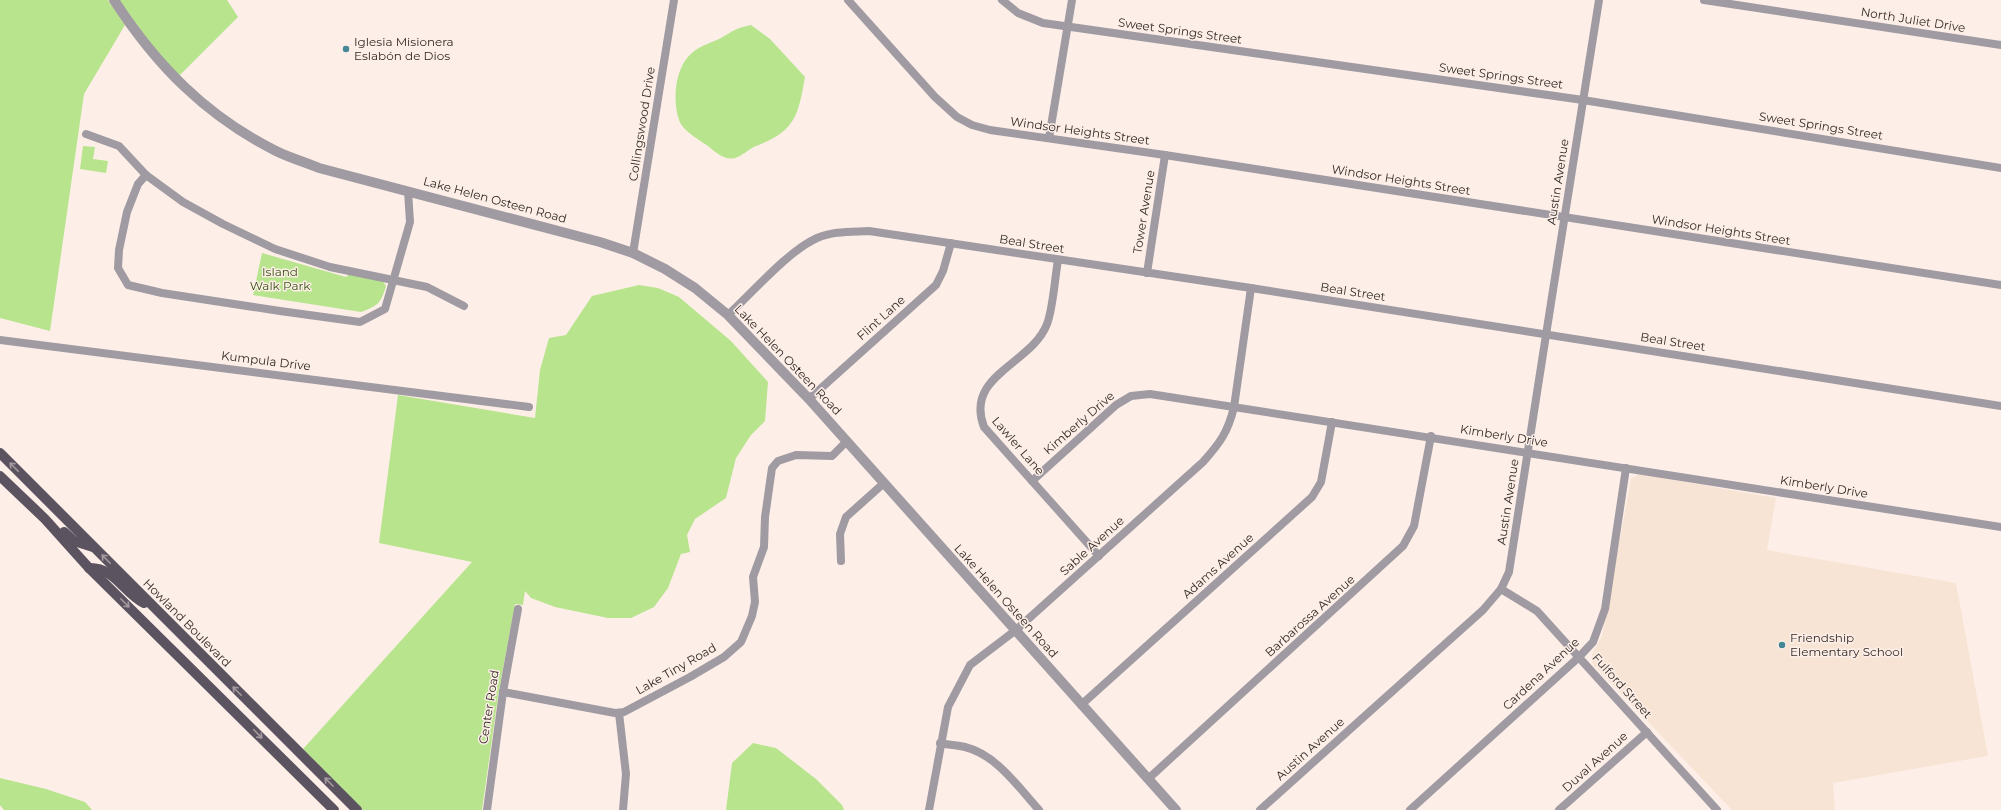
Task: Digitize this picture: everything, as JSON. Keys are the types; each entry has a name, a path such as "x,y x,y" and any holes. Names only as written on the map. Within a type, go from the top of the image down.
{"main road":[{"name":"Howland Boulevard","path":"0,453 357,810"},
{"path":"0,476 29,503 89,568 334,810"},
{"path":"29,503 40,508 74,541 93,547"},
{"path":"89,568 104,570 135,599 155,609"}],"street":[{"name":"Lake Helen Osteen Road","path":"114,0 159,63 198,100 227,123 277,151 319,168 533,223 633,253 665,268 695,288 728,315 809,399 1176,810"},
{"name":"Collingswood Drive","path":"633,253 674,0"},
{"name":"Windsor Heights Street","path":"848,0 935,97 957,117 972,125 990,130 1165,155 2001,285"},
{"name":"Sweet Springs Street","path":"1002,0 1018,13 1043,23 1583,100 2001,168"},
{"path":"1049,138 1072,0"},
{"name":"Austin Avenue","path":"1260,810 1483,610 1501,588 1509,572 1545,334 1565,218 1599,0"},
{"name":"North Juliet Drive","path":"1704,0 2001,45"},
{"path":"86,134 119,146 146,174 183,202 223,224 275,249 330,267 427,287 464,306"},
{"name":"Tower Avenue","path":"1147,273 1165,155"},
{"path":"146,174 138,184 132,198 119,250 118,268 128,285 162,293 360,322 385,309 410,222 408,191"},
{"name":"Beal Street","path":"728,315 796,251 818,238 840,233 869,231 1251,288 2001,406"},
{"name":"Flint Lane","path":"809,399 936,285 943,271 951,243"},
{"name":"Lawler Lane","path":"1058,260 1048,323 1036,343 991,381 981,396 980,416 984,427 1099,556"},
{"name":"Sable Avenue","path":"929,810 940,743 948,707 970,665 1016,630 1203,462 1219,444 1229,426 1234,407 1251,288"},
{"name":"Kumpula Drive","path":"0,340 528,407"},
{"name":"Kimberly Drive","path":"1032,481 1116,405 1131,396 1150,394 1431,436 1528,453 2001,527"},
{"name":"Adams Avenue","path":"1081,705 1312,497 1321,482 1332,422"},
{"name":"Barbarossa Avenue","path":"1148,779 1403,546 1414,526 1431,436"},
{"name":"Lake Tiny Road","path":"619,713 638,705 666,688 690,677 724,657 741,642 752,616 755,602 753,577 764,546 765,517 772,468 778,460 796,455 832,456 846,441"},
{"name":"Cardena Avenue","path":"1410,810 1579,657 1593,642 1605,609 1626,468"},
{"path":"841,561 840,534 846,517 884,483"},
{"name":"Fulford Street","path":"1501,588 1537,611 1647,732 1711,809"},
{"name":"Center Road","path":"487,810 503,692 518,609"},
{"path":"503,692 619,713 626,774 623,810"},
{"name":"Duval Avenue","path":"1559,810 1647,732"},
{"path":"940,743 966,747 989,758 1000,766 1039,810"}],"shaded area":[{"name":"Friendship Elementary School","path":"1639,474 1776,498 1767,550 1956,583 1988,756 1833,783 1835,810 1732,810 1592,663 1592,654 1602,636 1631,479"}],"green space":[{"path":"0,0 108,0 125,25 84,94 50,331 0,318"},
{"path":"119,0 227,0 238,17 179,76 162,60"},
{"path":"751,25 770,39 805,77 797,112 787,128 779,135 753,147 740,156 731,159 717,153 687,131 681,124 677,112 676,102 677,83 682,66 693,52 735,30"},
{"path":"83,146 95,147 93,159 108,161 106,173 80,169"},
{"name":"Island Walk Park","path":"262,253 346,277 352,272 382,280 386,286 378,303 375,306 361,312 253,295"},
{"path":"639,285 658,288 679,297 731,341 768,382 765,421 751,435 736,458 726,498 695,519 687,535 690,552 681,554 668,588 654,607 631,618 608,618 555,607 531,598 525,591 523,605 515,604 498,696 482,810 363,810 303,749 472,562 379,543 398,395 535,418 540,370 549,338 566,335 592,296"},
{"path":"753,743 776,748 816,779 842,805 844,810 726,810 732,763"},
{"path":"0,778 46,789 85,802 92,810 4,810 0,805"}],"place":[{"name":"Iglesia Misionera Eslabón de Dios","path":"346,49"},
{"name":"Friendship Elementary School","path":"1782,645"}]}
